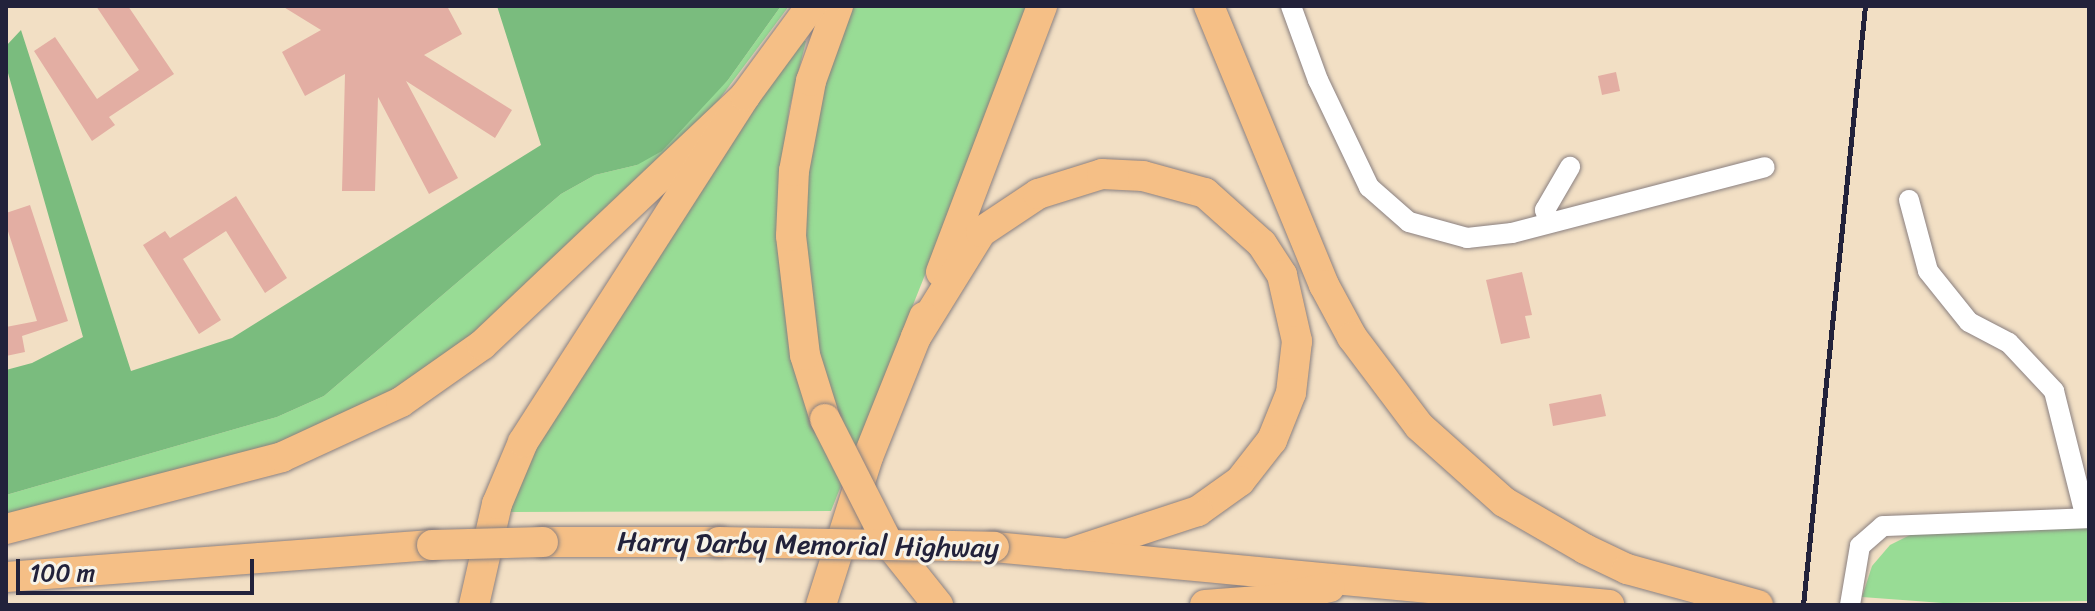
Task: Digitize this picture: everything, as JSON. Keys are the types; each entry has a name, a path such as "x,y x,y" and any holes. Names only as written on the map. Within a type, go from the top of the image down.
{"highway":[{"path":"474,605 497,504 523,442 745,96 811,6"},
{"path":"838,6 811,81 794,171 791,236 805,355 825,419 887,541 938,605"},
{"path":"821,605 868,457 1042,6"},
{"path":"1209,6 1324,285 1352,337 1419,426 1504,502 1548,529 1627,569 1749,602"},
{"path":"6,529 282,457 401,402 482,345 745,96"},
{"path":"916,337 981,232 1038,194 1102,174 1143,176 1205,193 1262,244 1282,275 1297,341 1291,393 1272,440 1240,481 1198,511 1067,554"},
{"name":"Harry Darby Memorial Highway","path":"6,577 432,545 719,542 994,547 1609,605"},
{"path":"1205,605 1272,600 1356,581"}],"street":[{"path":"1291,6 1318,80 1369,187 1409,222 1467,238 1550,222 1765,167"},
{"path":"1550,222 1545,210 1570,167"},
{"path":"1850,605 1860,546 1883,526 1907,522 2088,518 2054,391 2009,343 1969,322 1928,271 1909,200"}],"green space":[{"path":"497,6 781,6 728,80 662,151 637,165 595,175 561,194 324,396 277,417 6,495 6,370 32,363 83,337 6,66 6,46 21,30 131,371 232,338 541,145"},
{"path":"781,6 789,6 718,101 470,345 316,439 6,522 6,495 277,417 324,396 561,194 595,175 637,165 728,80"},
{"path":"846,6 1032,6 831,511 502,512 517,471 799,41 806,41 789,110 780,202 831,412 804,289 808,129"},
{"path":"2089,527 2089,601 1943,603 1862,597 1872,566 1890,545 1912,534"}],"building":[{"path":"96,6 128,6 174,74 109,117 115,125 92,141 34,51 55,37 97,99 139,70"},
{"path":"282,6 447,6 462,34 424,55 512,110 495,138 406,81 458,178 429,194 378,97 375,191 342,191 345,74 305,96 282,52 321,30"},
{"path":"1616,72 1620,91 1602,95 1598,76"},
{"path":"236,196 287,278 265,293 226,231 183,259 221,320 199,334 143,245 165,231 170,238"},
{"path":"30,205 68,321 22,336 25,352 6,356 6,327 37,321 6,225 6,213"},
{"path":"1522,272 1532,315 1525,316 1530,338 1501,344 1486,280"},
{"path":"1601,394 1606,416 1553,426 1549,404"}],"railway":[{"path":"1803,605 1865,6"}]}
